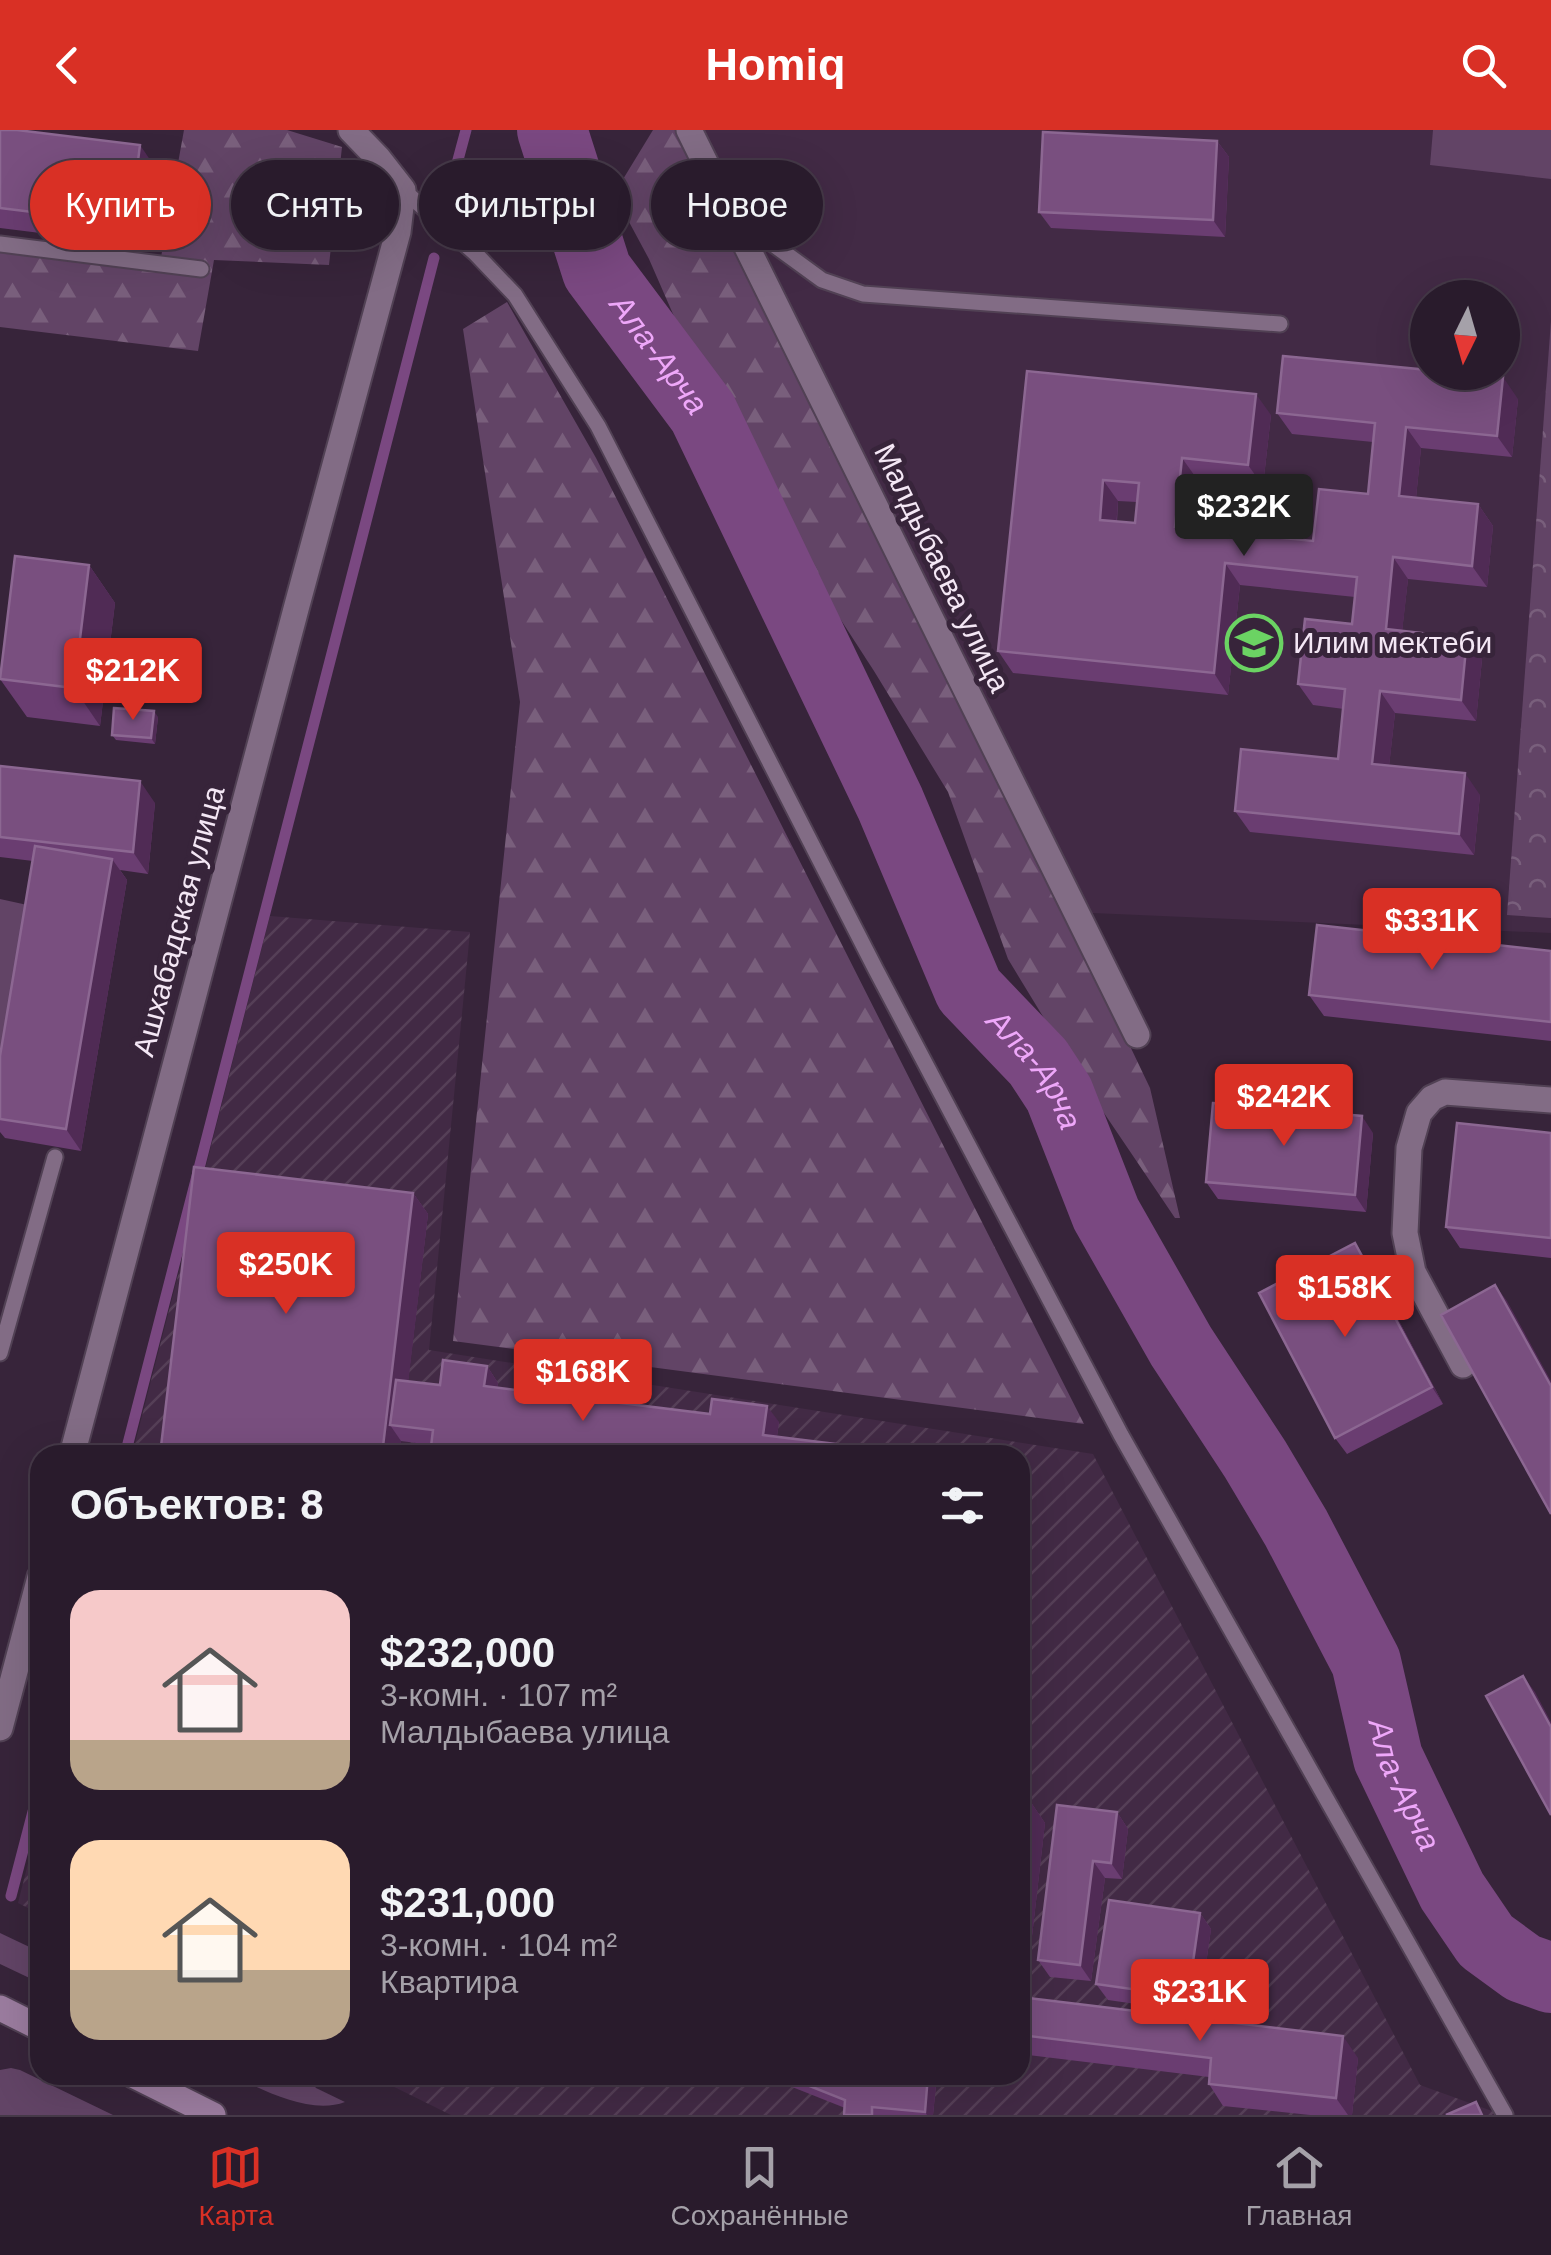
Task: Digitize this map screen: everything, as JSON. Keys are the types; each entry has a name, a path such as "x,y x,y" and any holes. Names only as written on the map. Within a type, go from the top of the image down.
{"main road":[{"path":"0,2008 30,2023"},
{"path":"153,2085 214,2115"}],"street":[{"path":"351,130 403,190"},
{"name":"Малдыбаева улица","path":"689,130 704,160"},
{"name":"Ашхабадская улица","path":"75,1445 398,232 403,190"},
{"name":"Малдыбаева улица","path":"748,250 1137,1035"},
{"path":"1462,1365 1414,1272 1405,1234 1409,1148 1419,1113 1432,1098 1445,1092 1551,1100"},
{"path":"0,1728 30,1615"}],"lane":[{"path":"403,190 475,253 515,295 598,426 876,970 1121,1435 1505,2115"},
{"path":"0,244 200,269"},
{"path":"781,250 822,280 863,294 1280,324"},
{"path":"0,1353 55,1157"}],"shaded area":[{"name":"Илим мектеби","path":"701,130 1551,130 1551,933 1092,913 761,250 823,250 823,160 716,160"},
{"path":"270,916 470,932 429,1350 1093,1454 1420,2085 1503,2115 451,2115 390,2085 1030,2085 1030,1445 135,1445"},
{"path":"30,1856 30,1909 18,1903"}],"green space":[{"path":"184,130 287,130 342,147 341,160 231,160 231,250 331,250 329,265 214,260 198,351 0,327 0,244 160,263 162,250 211,250 211,160 179,160"},
{"path":"653,130 679,130 694,160 651,160 651,250 739,250 942,652 1150,1088 1180,1218 1175,1218 1081,1079 1008,959 948,792 793,546 704,385 631,226 631,166"},
{"path":"1433,130 1551,130 1551,179 1430,165"},
{"path":"507,302 596,458 1084,1424 453,1341 520,702 463,329"},
{"path":"1551,321 1551,918 1507,915"},
{"path":"0,899 32,906 0,1063"},
{"path":"0,1933 30,1947 30,1978 0,1964"},
{"path":"0,2070 20,2070 30,2075 30,2085 51,2085 113,2115 0,2115"},
{"path":"254,2085 314,2085 345,2102 318,2106"}],"building":[{"path":"0,130 140,145 138,160 30,160 30,212 0,208"},
{"path":"1043,132 1217,141 1213,220 1039,212"},
{"path":"1283,356 1410,368 1410,390 1502,390 1497,436 1406,427 1399,496 1478,504 1472,566 1393,557 1386,629 1467,638 1461,700 1380,691 1372,764 1465,773 1459,834 1235,811 1241,749 1338,759 1345,689 1298,684 1305,619 1352,624 1357,577 1225,563 1214,673 998,651 1027,371 1256,394 1248,465 1182,458 1175,527 1313,541 1319,489 1368,494 1375,423 1277,413","holes":["1103,480 1139,483 1135,523 1100,520"]},
{"path":"15,556 89,565 74,688 0,679"},
{"path":"114,708 154,711 151,738 112,735"},
{"path":"0,766 140,781 133,852 0,837"},
{"path":"35,846 112,859 66,1129 0,1119 0,1056"},
{"path":"1317,925 1551,951 1551,1022 1309,995"},
{"path":"1213,1103 1362,1116 1355,1195 1206,1182"},
{"path":"1457,1123 1551,1133 1551,1238 1446,1227"},
{"path":"194,1167 413,1193 383,1445 161,1445"},
{"path":"1355,1243 1432,1387 1335,1438 1259,1293"},
{"path":"1495,1285 1551,1386 1551,1514 1441,1315"},
{"path":"443,1360 487,1366 484,1386 710,1414 712,1399 767,1406 763,1435 844,1445 431,1445 433,1430 390,1425 396,1380 440,1385"},
{"path":"1523,1676 1551,1727 1551,1815 1486,1696"},
{"path":"1057,1805 1117,1812 1111,1863 1093,1861 1080,1965 1038,1960"},
{"path":"1109,1900 1200,1913 1188,1997 1096,1984"},
{"path":"1030,1998 1343,2036 1336,2098 1209,2084 1211,2058 1030,2036"},
{"path":"807,2085 927,2085 925,2112 872,2107 872,2115 844,2115 845,2100"},
{"path":"1476,2102 1482,2115 1446,2115"}],"waterway":[{"path":"458,160 466,130"},
{"name":"Ала-Арча","path":"552,130 597,271 703,413 890,803 969,990 1038,1062 1059,1094 1106,1214 1181,1346 1296,1528 1366,1662 1388,1758 1452,1891 1486,1941 1523,1968 1551,1978"},
{"path":"128,1445 434,258"},
{"path":"11,1896 30,1823"}],"place":[{"name":"Илим мектеби","path":"1254,643"}]}
